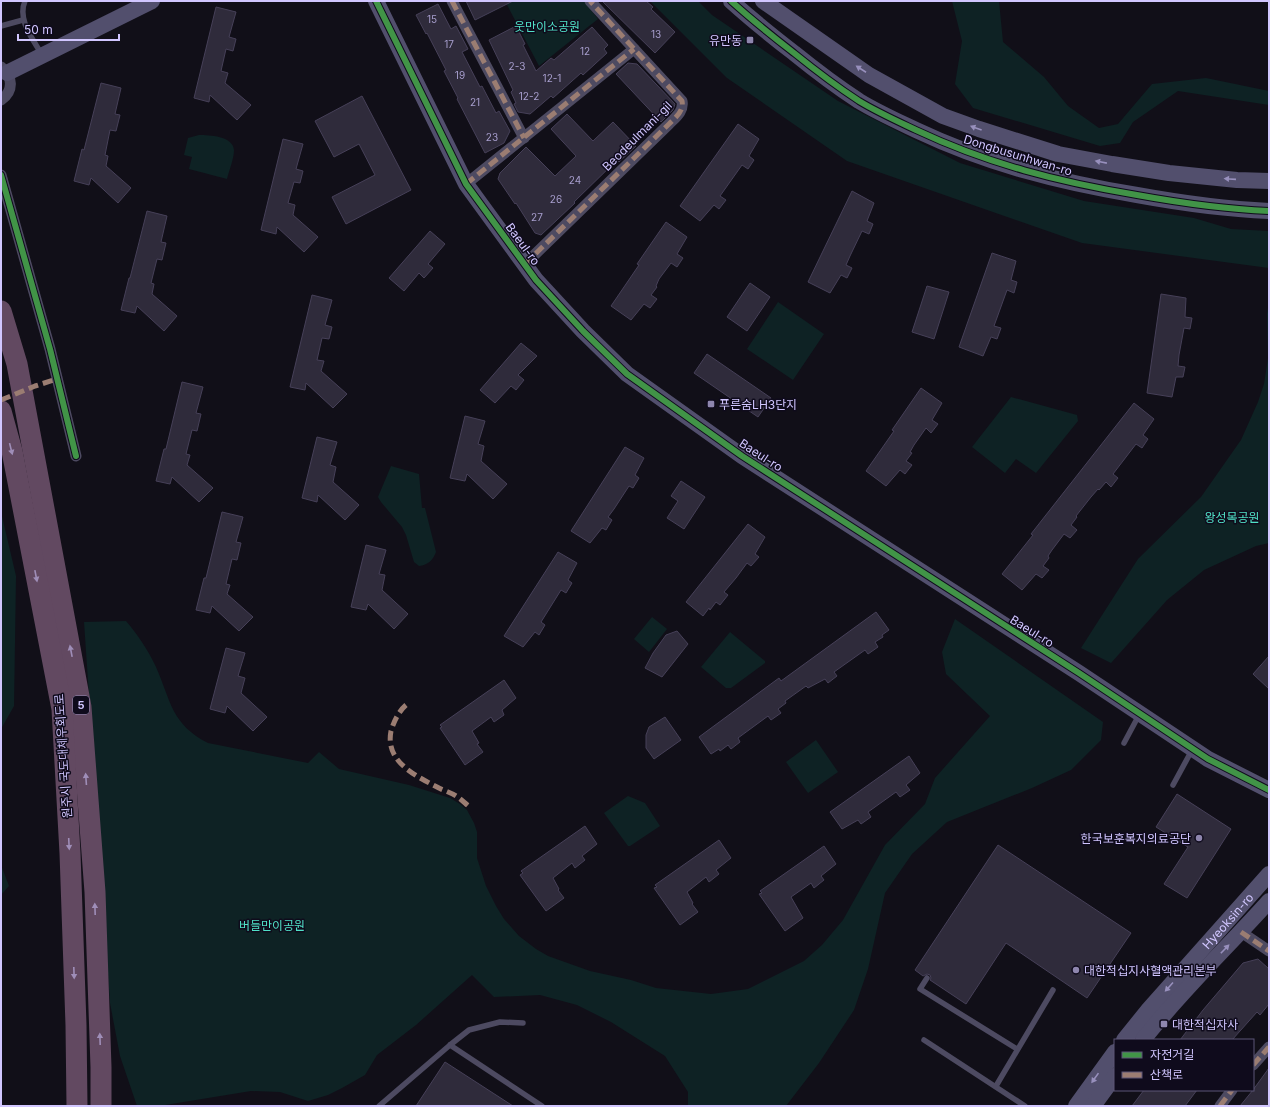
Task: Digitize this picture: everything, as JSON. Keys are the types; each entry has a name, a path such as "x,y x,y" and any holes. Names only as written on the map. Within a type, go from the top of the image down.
{"highway":[{"name":"5","path":"1,311 17,364 81,707 95,892 101,1106"},
{"name":"원주시 국도대체우회도로","path":"1,411 12,451 62,709 70,853 76,1025 77,1106"},
{"path":"63,1106 76,1025"},
{"path":"101,1067 111,1106"}],"street":[{"path":"1,100 7,95 11,83 4,70 42,55 152,1"},
{"name":"Baeul-ro","path":"376,1 466,184 536,280 583,331 628,374 742,456 1079,673 1208,759 1269,790"},
{"path":"452,1 524,138"},
{"name":"Beodeulmani-gil","path":"524,264 664,130 683,107 682,101 590,1"},
{"name":"Dongbusunhwan-ro","path":"731,1 751,20 826,78 860,101 902,124 972,154 998,163 1096,188 1203,206 1269,211"},
{"name":"Dongbusunhwan-ro","path":"763,1 869,74 943,116 979,129 1058,154 1112,164 1169,173 1269,181"},
{"path":"466,184 634,49"},
{"path":"1,175 50,349 76,456"},
{"name":"Hyeoksin-ro","path":"1125,1039 1149,1009 1269,874"},
{"name":"Hyeoksin-ro","path":"1144,1039 1160,1018 1269,901"},
{"path":"1241,932 1269,951"},
{"path":"1254,1064 1269,1047"},
{"path":"1076,1106 1114,1053"},
{"path":"1093,1106 1114,1077"},
{"path":"1220,1106 1231,1091"}],"lane":[{"path":"25,1 22,7 23,20 42,55"},
{"path":"1,26 23,20"},
{"path":"1124,744 1140,714"},
{"path":"1173,785 1193,749"},
{"path":"927,978 920,989 1017,1049"},
{"path":"996,1086 1052,990"},
{"path":"379,1106 469,1030 500,1022 523,1023"},
{"path":"924,1040 1025,1106"},
{"path":"450,1045 542,1106"}],"green space":[{"name":"웃만이소공원","path":"505,1 584,1 598,19 539,66"},
{"path":"650,1 698,1 712,15 838,101 960,163 1084,201 1194,218 1231,229 1269,231 1269,268 1082,243 847,161 727,78"},
{"path":"952,1 999,1 1003,42 1044,77 1068,106 1099,128 1118,124 1152,84 1206,78 1269,91 1269,105 1178,91 1133,122 1120,143 1100,146 973,108 955,84 962,41"},
{"path":"199,135 220,137 233,145 233,157 227,179 189,169 192,157 184,155 188,138"},
{"name":"왕성목공원","path":"1269,301 1269,543 1256,546 1204,570 1167,600 1111,663 1081,648 1138,559 1201,497 1241,440 1258,402 1264,384 1268,358 1267,314"},
{"path":"778,302 824,334 793,380 747,349"},
{"path":"1011,397 1077,415 1078,421 1036,473 1016,459 1005,473 972,447"},
{"path":"391,466 419,474 422,508 425,508 436,552 432,560 425,565 419,566 414,562 402,527 378,497"},
{"path":"1,512 16,576 14,706 1,729"},
{"path":"652,617 667,629 649,652 634,639"},
{"name":"버들만이공원","path":"955,619 1103,722 1101,740 1071,770 1032,788 947,822 912,854 885,893 868,969 854,1010 819,1063 786,1106 688,1106 688,1092 665,1056 611,1022 577,1005 540,995 494,997 472,975 416,1025 377,1055 365,1075 328,1095 308,1101 280,1092 251,1091 159,1106 137,1106 120,1056 110,1003 84,622 126,621 139,637 150,655 169,701 179,720 196,736 208,743 308,763 319,752 339,769 409,785 450,798 460,804 467,810 474,823 477,832 477,858 486,886 496,906 504,919 519,936 536,949 548,956 590,971 631,980 656,988 711,994 748,989 804,961 822,945 843,920 885,845 925,804 935,778 990,716 946,674 942,652"},
{"path":"730,632 765,661 765,663 731,688 726,688 701,667"},
{"path":"816,740 838,772 808,793 786,762"},
{"path":"628,796 645,803 660,826 630,846 628,846 604,813"},
{"path":"1,865 9,886 1,895"}],"building":[{"path":"466,1 513,1 475,20"},
{"path":"602,1 646,1 653,7 651,9 675,32 655,53"},
{"path":"438,4 451,29 456,26 468,49 462,52 480,87 482,86 496,113 499,111 510,131 504,143 485,153 457,99 458,98 444,71 446,70 416,15"},
{"path":"216,7 236,12 229,37 236,39 233,51 226,49 221,71 228,73 225,83 251,105 237,120 210,95 209,102 194,98"},
{"path":"516,26 525,44 523,45 536,71 551,58 554,60 592,27 608,45 604,49 607,53 583,75 581,73 553,98 551,96 530,114 518,112 511,92 513,90 489,40"},
{"path":"628,63 637,64 675,104 673,110 661,122 616,74"},
{"path":"101,83 121,88 115,114 120,115 116,131 110,130 105,155 108,156 106,166 131,188 118,203 91,178 89,185 74,181 82,149 84,150"},
{"path":"362,96 411,190 346,224 332,197 375,175 359,144 334,157 315,121"},
{"path":"567,114 593,141 613,122 636,146 619,162 617,160 541,235 535,233 516,203 515,204 498,179 500,173 526,147 555,176 576,156 551,129"},
{"path":"738,124 759,139 749,156 754,160 748,169 742,165 720,196 726,200 719,209 714,205 700,221 680,206"},
{"path":"283,139 303,144 296,169 303,171 300,183 294,182 288,203 295,205 293,215 318,237 304,252 277,227 276,234 261,230"},
{"path":"852,191 874,203 867,221 873,224 869,234 862,231 846,265 852,268 847,278 841,275 830,293 808,282"},
{"path":"147,211 167,216 161,242 166,243 162,260 157,259 151,283 154,284 152,294 177,316 164,331 137,306 135,313 121,310"},
{"path":"666,222 687,237 677,254 683,258 677,267 671,263 659,279 656,286 657,287 651,295 657,299 650,308 644,304 631,320 611,306 639,265 637,264"},
{"path":"430,231 445,244 428,264 433,268 424,278 419,273 404,291 389,278"},
{"path":"992,253 1016,261 1011,280 1017,282 1014,293 1007,290 994,326 1001,328 997,339 991,337 983,356 959,347"},
{"path":"750,283 770,297 747,331 727,317"},
{"path":"927,286 949,292 934,339 912,332"},
{"path":"1161,294 1186,298 1185,317 1192,318 1190,329 1184,328 1179,355 1178,366 1185,367 1183,377 1176,377 1172,397 1147,393"},
{"path":"312,295 332,300 325,325 332,327 329,339 322,338 317,360 324,361 321,371 347,394 333,408 306,383 305,390 290,387"},
{"path":"521,343 537,356 518,375 524,380 516,390 511,386 495,403 480,390"},
{"path":"707,354 771,398 758,417 694,373"},
{"path":"182,382 203,387 196,413 201,414 197,431 192,430 186,454 190,455 187,465 213,488 199,502 172,477 170,484 156,481 164,449 166,449"},
{"path":"921,388 942,403 932,420 938,424 931,433 926,428 914,445 910,452 912,453 906,461 912,465 905,474 900,470 886,486 866,471 894,431 892,430"},
{"path":"1134,403 1154,419 1143,435 1148,439 1142,448 1136,444 1113,474 1118,478 1111,487 1106,482 1099,490 1098,489 1076,516 1077,517 1071,525 1077,530 1070,538 1064,534 1048,556 1049,558 1043,566 1049,570 1042,578 1036,574 1022,590 1002,574 1033,535 1031,534"},
{"path":"465,416 485,421 478,444 484,446 481,461 507,484 493,499 467,474 465,481 450,478"},
{"path":"317,437 337,442 330,465 336,467 333,482 359,505 345,520 318,495 317,502 302,498"},
{"path":"625,447 644,458 635,475 639,478 633,488 629,486 608,517 612,520 606,530 602,528 590,543 571,531"},
{"path":"681,481 705,497 684,529 667,518 678,501 671,496"},
{"path":"222,512 243,517 236,542 241,543 237,560 232,559 226,584 230,585 227,594 253,617 239,631 212,606 210,613 196,610 204,578 206,578"},
{"path":"748,524 765,537 755,554 759,557 751,566 747,563 724,592 728,595 720,605 716,602 703,616 686,602"},
{"path":"366,545 386,550 379,574 385,575 382,590 408,614 394,629 368,604 366,610 351,607"},
{"path":"558,552 577,563 568,580 572,583 566,593 561,590 541,622 545,625 539,635 535,632 523,647 504,636"},
{"path":"876,612 889,630 882,635 883,637 875,642 878,647 868,654 865,650 834,672 837,676 828,683 825,679 808,688 806,686 785,701 786,703 778,709 781,713 771,720 768,716 738,738 740,742 731,749 728,745 720,751 719,749 711,754 699,737 779,678 781,681"},
{"path":"677,631 688,644 662,677 645,668 653,653 666,635"},
{"path":"226,648 245,653 238,676 245,678 241,693 267,717 253,731 227,706 225,713 210,709"},
{"path":"1269,656 1269,689 1253,674"},
{"path":"504,680 516,698 502,710 504,715 494,722 491,717 472,731 479,743 477,744 483,752 465,765 440,728 442,727 440,725"},
{"path":"665,717 681,740 654,759 646,748 646,735 649,727"},
{"path":"909,756 920,773 906,785 910,790 900,797 896,792 868,812 871,817 861,824 858,820 842,829 830,812"},
{"name":"한국보훈복지의료공단","path":"1177,794 1231,829 1187,898 1164,884 1188,847 1156,827"},
{"path":"585,826 597,844 582,856 585,860 575,868 572,863 553,878 559,889 558,890 564,898 546,911 520,875 523,873 521,871"},
{"path":"719,840 731,858 716,870 719,874 709,882 706,877 687,892 693,903 692,904 698,912 680,925 654,888 657,887 655,885"},
{"path":"998,845 1131,933 1087,998 1006,943 966,1004 930,980 930,975 927,974 923,976 915,970"},
{"path":"824,846 836,864 821,876 824,880 814,888 811,883 791,897 803,918 785,931 759,894 762,893 760,891"},
{"path":"1258,959 1269,969 1269,1004 1260,1015 1257,1012 1233,1039 1181,1039 1203,1010 1243,963"},
{"path":"445,1062 513,1106 416,1106"},
{"path":"1269,1068 1269,1106 1240,1106 1252,1091 1254,1091 1254,1089"},
{"path":"1143,1091 1196,1091 1185,1106 1132,1106"}],"marked path":[{"path":"452,1 524,138"},
{"path":"525,264 674,119 682,108 682,101 590,1"},
{"path":"466,184 634,49"},
{"path":"1,400 57,379"},
{"path":"406,705 397,716 391,731 390,742 392,751 397,759 411,772 457,796 471,808"},
{"path":"1241,932 1269,951"},
{"path":"1254,1064 1269,1047"},
{"path":"1220,1106 1231,1091"}],"cycle path":[{"path":"376,1 466,184 536,280 583,331 627,374 742,456 1079,673 1208,759 1269,790"},
{"path":"731,1 810,66 859,101 916,130 970,153 1052,178 1108,190 1170,201 1236,209 1269,211"},
{"path":"1,175 50,349 76,456"}],"place":[{"name":"유만동","path":"750,40"},
{"name":"푸른숨LH3단지","path":"711,404"},
{"name":"한국보훈복지의료공단","path":"1199,838"},
{"name":"대한적십지사혈액관리본부","path":"1076,970"},
{"name":"대한적십자사","path":"1164,1024"}]}
